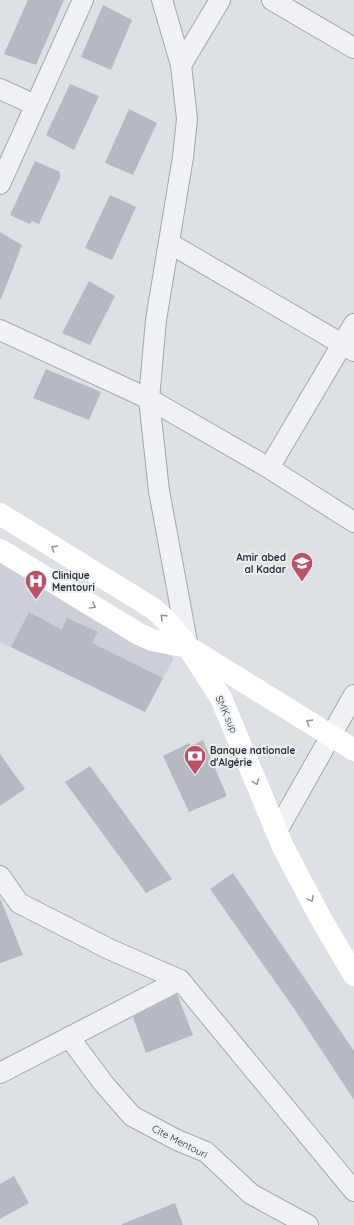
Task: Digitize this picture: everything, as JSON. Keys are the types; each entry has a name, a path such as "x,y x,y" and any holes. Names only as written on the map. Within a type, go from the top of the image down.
{"main road":[{"path":"0,514 154,609 170,624 188,647 354,750"},
{"path":"0,550 139,634 152,640 188,647"},
{"name":"SMK sup","path":"188,647 221,698 277,831 320,917 354,975"}],"street":[{"path":"0,184 83,0"},
{"path":"162,0 181,65 187,119 184,157 156,320 149,399 159,491 188,647"},
{"path":"181,65 220,0"},
{"path":"272,0 354,48"},
{"path":"0,89 35,105"},
{"path":"169,243 348,347"},
{"path":"269,468 348,347 354,324"},
{"path":"0,330 149,399 269,468 354,522"},
{"path":"277,831 354,695"},
{"path":"0,876 6,897 109,949 180,980 273,1095 354,1191"},
{"path":"0,1073 180,980"},
{"name":"Cite Mentouri","path":"69,1037 104,1084 132,1116 206,1152 250,1194 308,1225"}],"shaded area":[{"name":"Clinique Mentouri","path":"0,559 174,658 145,712 0,642"}],"building":[{"path":"28,0 64,0 36,65 4,54"},
{"path":"103,5 132,20 111,70 81,57"},
{"path":"70,84 99,96 74,150 46,135"},
{"path":"129,109 157,123 133,175 105,163"},
{"path":"35,161 60,172 60,178 39,224 32,221 30,224 10,215"},
{"path":"110,195 136,207 112,260 85,248"},
{"path":"0,232 22,245 1,299 0,299"},
{"path":"89,281 115,296 90,345 62,333"},
{"path":"46,369 101,392 89,420 33,398"},
{"path":"29,612 62,630 67,618 98,632 92,643 163,678 145,712 11,647"},
{"name":"Banque nationale d'Algérie","path":"203,740 227,796 189,812 163,756 189,743 191,746"},
{"path":"0,754 25,789 0,806"},
{"path":"90,766 172,879 146,893 65,782"},
{"path":"233,873 354,1051 354,1100 295,1010 210,889"},
{"path":"0,898 23,955 0,963"},
{"path":"177,994 193,1035 146,1053 133,1017"},
{"path":"14,1176 29,1203 0,1219 0,1184"},
{"path":"175,1203 183,1225 122,1225 122,1224"}],"place":[{"name":"Amir abed al Kadar","path":"302,582"},
{"name":"Clinique Mentouri","path":"36,600"},
{"name":"Banque nationale d'Algérie","path":"195,776"}]}
